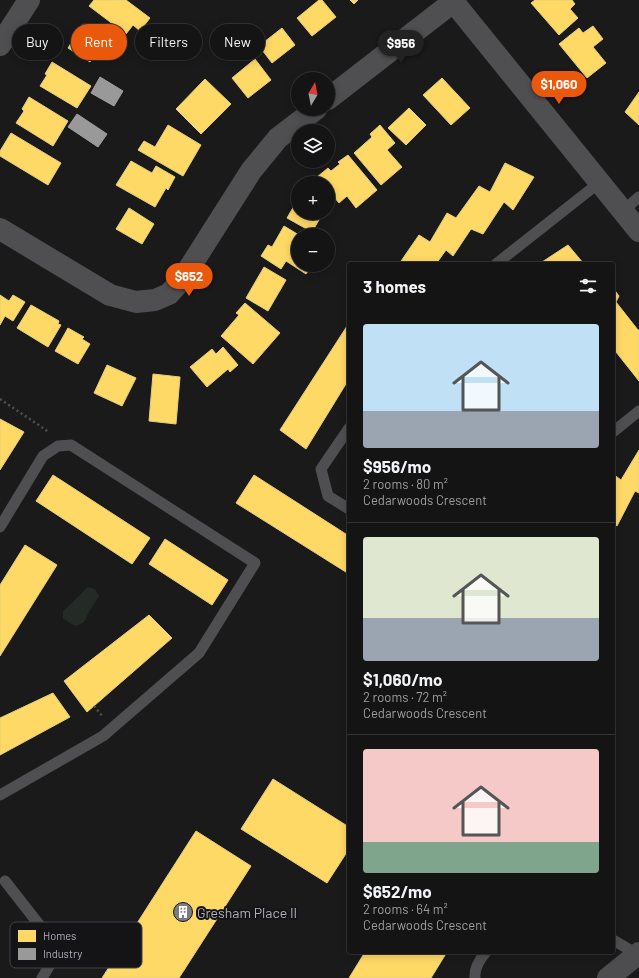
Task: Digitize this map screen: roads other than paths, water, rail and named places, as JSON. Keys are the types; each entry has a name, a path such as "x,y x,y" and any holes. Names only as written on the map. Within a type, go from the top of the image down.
{"street":[{"path":"0,44 29,0"},
{"path":"335,93 452,1 600,182 631,204 639,231"},
{"path":"0,229 110,295 136,302 155,300 169,294 182,278 251,171 278,138 307,116"},
{"path":"608,978 638,954"}],"lane":[{"path":"499,262 600,182"},
{"path":"615,430 639,410"},
{"path":"347,431 320,469 328,496 347,507"},
{"path":"0,527 43,456 58,446 71,445 255,563 199,653 103,736 0,795"},
{"path":"5,881 37,922"},
{"path":"615,941 638,954"},
{"path":"475,978 474,972 484,954"},
{"path":"42,978 48,968"}],"place":[{"name":"Gresham Place II","path":"183,912"}]}
